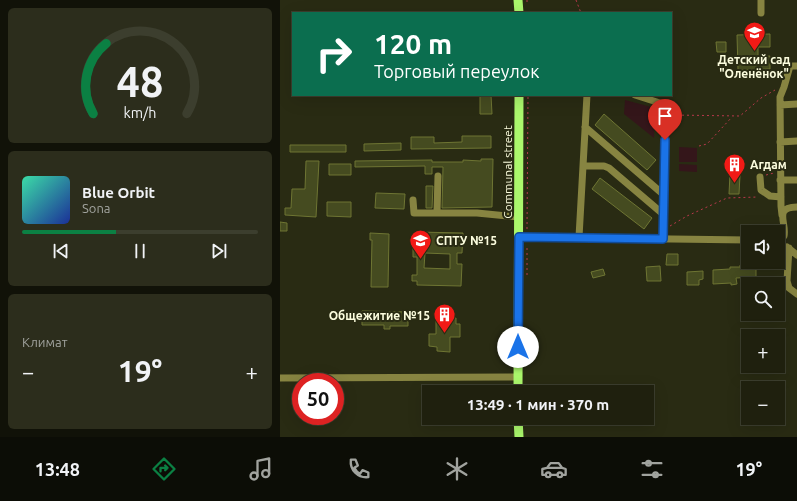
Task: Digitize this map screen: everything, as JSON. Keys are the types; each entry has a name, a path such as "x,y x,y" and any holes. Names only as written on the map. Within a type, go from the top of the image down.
{"main road":[{"path":"518,0 518,12"},
{"name":"Communal street","path":"518,385 519,96"},
{"path":"518,425 519,437"}],"street":[{"path":"761,0 761,13"},
{"path":"783,225 780,197 780,97 790,66 797,66"},
{"path":"579,237 587,96"},
{"path":"638,96 663,104 665,109 663,239"},
{"path":"780,104 797,104"},
{"path":"585,127 664,196"},
{"path":"780,142 797,141"},
{"path":"583,166 604,166 609,168 663,214"},
{"path":"437,212 438,176"},
{"path":"760,177 762,190 770,196 780,197"},
{"path":"780,180 797,180"},
{"path":"413,200 414,213 477,213 519,217"},
{"path":"782,215 789,207 797,207"},
{"path":"519,237 741,240"},
{"path":"785,245 797,256"},
{"path":"789,248 787,281 789,288 797,294"},
{"path":"280,378 518,378"}],"path":[{"path":"576,0 581,12"},
{"path":"665,115 740,116 769,92 784,87"},
{"path":"699,146 707,144 733,116"},
{"path":"760,177 780,171"},
{"path":"663,231 687,216 727,198 770,196"}],"shaded area":[{"path":"625,100 655,108 654,138 624,114"},
{"path":"679,147 697,148 697,162 679,162"},
{"path":"679,164 697,165 697,172 679,171"}],"building":[{"name":"Детский сад \"Оленёнок\"","path":"770,34 770,47 758,47 758,57 770,56 770,69 738,70 737,35"},
{"path":"716,42 726,42 726,52 717,52"},
{"path":"480,96 491,96 492,114 480,114"},
{"path":"604,114 656,160 647,170 595,125"},
{"path":"462,136 491,136 491,148 411,149 411,137 434,137 434,143 462,142"},
{"path":"401,143 401,150 364,151 364,144"},
{"path":"290,145 346,145 346,152 290,152"},
{"path":"481,159 493,159 492,207 442,208 443,167 432,167 432,174 425,174 425,166 355,167 355,161 432,160 432,162 463,162 463,160 481,161"},
{"path":"306,161 319,161 316,217 285,215 285,208 291,208 292,189 305,189"},
{"path":"329,164 351,164 351,175 329,175"},
{"name":"Агдам","path":"730,174 740,175 739,194 729,194"},
{"path":"600,178 652,218 644,229 592,189"},
{"path":"426,186 433,186 432,208 426,208"},
{"path":"376,193 405,194 404,209 375,208"},
{"path":"327,202 351,202 351,217 327,216"},
{"path":"280,222 287,223 287,231 280,231"},
{"name":"СПТУ №15","path":"417,232 463,233 462,253 457,253 457,264 462,264 461,286 417,285 417,281 412,281 412,275 417,275 417,257 413,257 413,247 416,247","holes":["425,253 450,254 450,269 424,268"]},
{"path":"370,233 389,234 388,287 371,287 372,240 370,240"},
{"path":"667,254 678,254 678,265 666,265"},
{"path":"741,265 741,269 756,269 756,277 736,278 737,284 731,285 731,283 713,284 713,270 740,267"},
{"path":"660,266 661,281 647,281 646,267"},
{"path":"603,269 605,275 593,278 591,272"},
{"path":"703,271 703,279 699,280 699,285 687,285 687,272"},
{"path":"362,311 408,312 408,326 390,326 390,329 384,329 384,325 362,325"},
{"name":"Общежитие №15","path":"436,317 456,318 456,324 460,324 460,337 450,337 450,352 437,351 437,347 429,346 429,334 436,334"}],"place":[{"name":"Детский сад \"Оленёнок\"","path":"754,52"},
{"name":"Агдам","path":"734,184"},
{"name":"СПТУ №15","path":"421,260"},
{"name":"Общежитие №15","path":"445,334"}],"route":[{"path":"518,347 519,237 663,239 665,140"}]}
